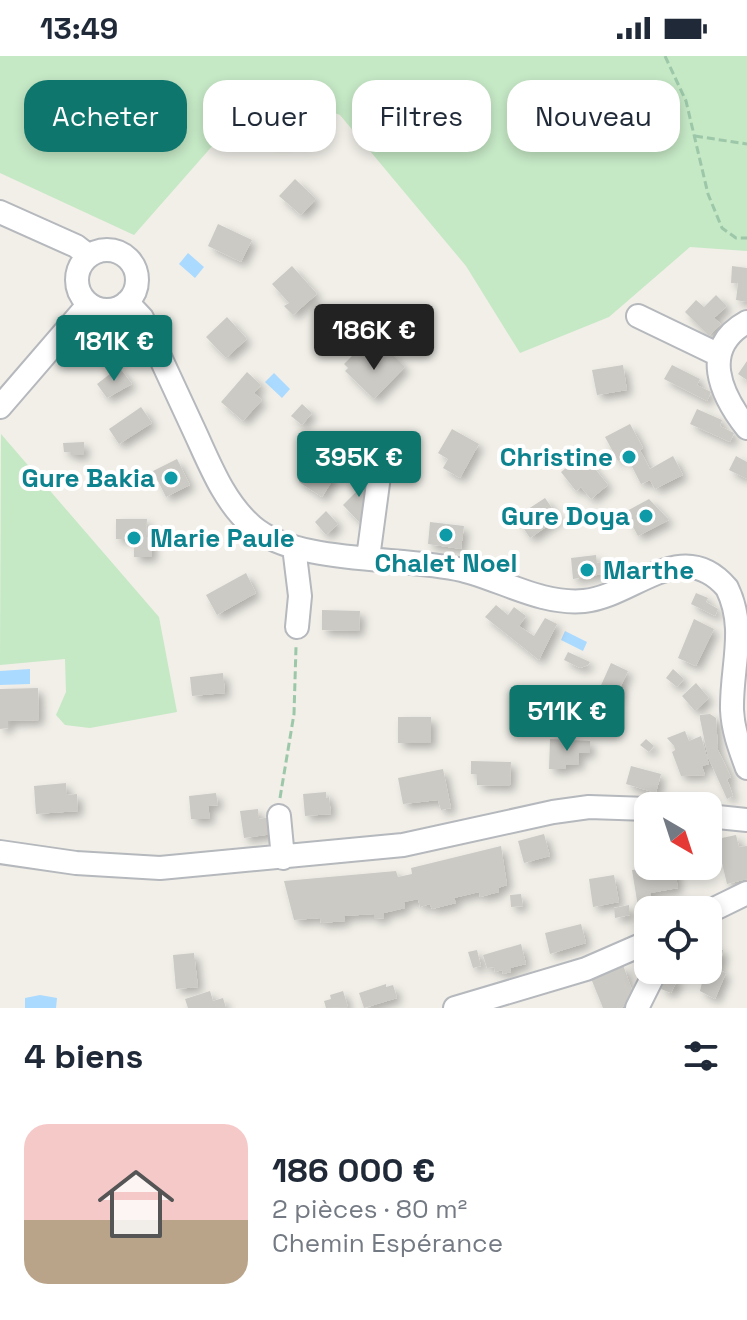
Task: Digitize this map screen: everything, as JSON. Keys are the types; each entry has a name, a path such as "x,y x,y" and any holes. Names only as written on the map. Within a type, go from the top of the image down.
{"street":[{"path":"0,212 83,251 120,254 129,261 137,282 127,302 115,309 101,310 88,305 77,286 83,251"},
{"path":"127,302 142,318 230,501 253,527 265,535 294,547 461,570 537,595 567,601 610,595 675,567 686,566 710,574 730,591 743,617 743,650 732,707 736,740 747,768"},
{"path":"0,407 88,305"},
{"path":"638,316 719,355"},
{"path":"747,322 728,336 719,355 718,368 724,394 747,428"},
{"path":"368,558 383,446"},
{"path":"294,547 300,596 297,627"},
{"path":"0,852 118,867 160,868 403,845 553,812 589,807 634,809"},
{"path":"279,816 283,858"},
{"path":"722,817 747,820"},
{"path":"722,905 747,893"},
{"path":"455,1008 586,969 634,948"},
{"path":"637,1008 649,984"}],"path":[{"path":"665,56 686,101 708,194 722,228 736,238 747,238"},
{"path":"695,136 747,144"},
{"path":"279,816 279,799 294,714 297,627"}],"green space":[{"path":"0,56 747,56 747,251 690,247 609,317 520,353 466,266 371,152 491,152 491,80 352,80 352,129 336,113 336,80 203,80 203,152 207,152 134,235 0,173"},
{"path":"1,434 159,617 177,712 90,728 65,725 56,715 66,692 65,659 0,665"}],"water":[{"path":"188,253 204,267 195,278 179,264"},
{"path":"274,373 290,389 282,398 265,382"},
{"path":"565,631 587,642 583,651 561,640"},
{"path":"30,669 30,684 0,685 0,671"},
{"path":"40,995 57,998 56,1008 25,1008 25,998"}],"building":[{"path":"295,179 316,199 301,215 279,196"},
{"path":"218,224 252,240 241,262 208,246"},
{"path":"292,266 317,294 293,315 284,306 289,303 272,284"},
{"path":"732,266 747,268 747,302 736,300 738,283 731,283"},
{"path":"716,295 727,306 714,318 721,324 709,336 685,312 696,300 704,307"},
{"path":"227,317 247,339 226,358 206,337"},
{"path":"358,350 374,365 388,350 405,367 374,399 345,371 348,368 344,364"},
{"path":"747,361 747,380 738,374"},
{"path":"623,365 627,390 597,395 592,370"},
{"path":"672,365 700,379 697,385 711,392 707,401 664,379"},
{"path":"119,367 132,384 107,398 97,384"},
{"path":"247,372 261,385 254,393 262,400 243,421 221,402"},
{"path":"302,404 312,413 302,425 291,416"},
{"path":"141,407 152,423 119,444 109,429"},
{"path":"697,409 722,420 720,426 734,433 730,442 690,424"},
{"name":"Christine","path":"630,424 650,469 673,456 683,475 655,489 650,480 641,484 627,457 618,461 605,437"},
{"path":"452,429 479,444 460,478 443,468 448,459 438,453"},
{"path":"84,442 84,455 64,452 63,443"},
{"path":"583,454 608,485 591,499 581,487 576,491 561,472"},
{"path":"736,456 747,462 747,479 729,470"},
{"name":"Gure Bakia","path":"177,459 190,485 166,497 153,471"},
{"path":"311,463 334,478 322,497 299,482"},
{"path":"364,470 370,474 367,478 370,480 362,490 370,496 361,524 343,505 359,489 354,485"},
{"path":"545,498 559,518 530,538 516,517"},
{"name":"Gure Doya","path":"649,499 669,520 638,536 625,512"},
{"path":"326,511 338,524 326,535 315,522"},
{"name":"Marie Paule","path":"116,519 147,519 146,537 152,537 152,557 134,557 134,539 116,539"},
{"name":"Chalet Noel","path":"430,522 464,526 461,549 428,544"},
{"name":"Marthe","path":"596,555 597,563 602,562 603,574 573,579 571,558"},
{"path":"246,573 256,593 217,615 206,595"},
{"path":"696,593 708,598 706,602 718,609 715,616 691,604"},
{"path":"496,605 508,615 514,607 526,616 519,626 534,636 545,618 557,624 539,660 485,617"},
{"path":"322,610 360,611 359,631 322,630"},
{"path":"694,619 714,629 696,666 678,658"},
{"path":"568,652 590,662 580,668 564,660"},
{"path":"611,663 628,671 610,709 594,701"},
{"path":"673,669 684,679 677,687 666,678"},
{"path":"223,673 225,693 192,696 190,677"},
{"path":"696,683 709,698 695,711 682,696"},
{"path":"38,688 39,720 8,721 8,728 0,729 0,689"},
{"path":"710,714 716,718 718,750 731,777 727,779 733,796 727,799 708,757 700,719 700,715"},
{"path":"398,717 431,717 431,743 398,743"},
{"path":"685,731 689,741 701,736 709,764 702,766 705,775 681,776 672,752 674,746 667,738"},
{"path":"550,739 590,741 590,753 579,753 579,765 549,769"},
{"path":"646,739 654,746 649,752 640,745"},
{"path":"471,761 511,762 510,786 477,785 477,774 471,774"},
{"path":"631,766 661,774 656,792 626,784"},
{"path":"443,769 451,808 441,810 438,800 403,804 398,778"},
{"path":"66,783 67,795 77,794 78,811 36,814 34,786"},
{"path":"326,792 331,814 305,816 303,794"},
{"path":"216,793 218,805 208,806 210,819 191,819 189,796"},
{"path":"258,809 259,819 271,817 273,834 244,838 240,811"},
{"path":"544,834 550,856 524,863 518,841"},
{"path":"736,835 739,847 747,846 747,879 727,884 722,863 722,838"},
{"path":"501,846 507,885 498,888 499,892 480,897 479,892 454,898 456,903 432,909 430,904 420,907 418,899 404,902 405,908 384,913 384,918 374,919 374,914 344,916 345,921 321,923 320,918 294,920 284,881 396,871 398,877 412,874 411,868"},
{"path":"632,870 634,880 677,880 678,888 650,893 651,896 636,896"},
{"path":"614,875 619,902 593,907 589,879"},
{"path":"521,894 523,906 511,907 510,895"},
{"path":"629,905 630,915 615,918 614,908"},
{"path":"581,924 586,943 550,954 545,933"},
{"path":"521,944 526,964 510,968 511,972 503,974 502,970 495,972 494,967 487,968 483,955"},
{"path":"477,950 481,966 473,968 468,952"},
{"path":"194,953 198,987 176,989 173,955"},
{"path":"623,965 633,993 632,1000 628,1001 629,1005 620,1008 603,1008 590,976"},
{"path":"386,984 386,987 393,985 397,998 364,1008 359,993"},
{"path":"663,984 676,984 671,993 661,989"},
{"path":"702,984 721,984 715,999 700,991"},
{"path":"210,991 213,1001 223,998 226,1008 188,1008 185,999"},
{"path":"343,991 348,1007 326,1008 324,1001 331,999 330,995"}],"place":[{"name":"Christine","path":"629,457"},
{"name":"Gure Bakia","path":"171,478"},
{"name":"Gure Doya","path":"646,516"},
{"name":"Chalet Noel","path":"446,535"},
{"name":"Marie Paule","path":"134,538"},
{"name":"Marthe","path":"587,570"}]}
